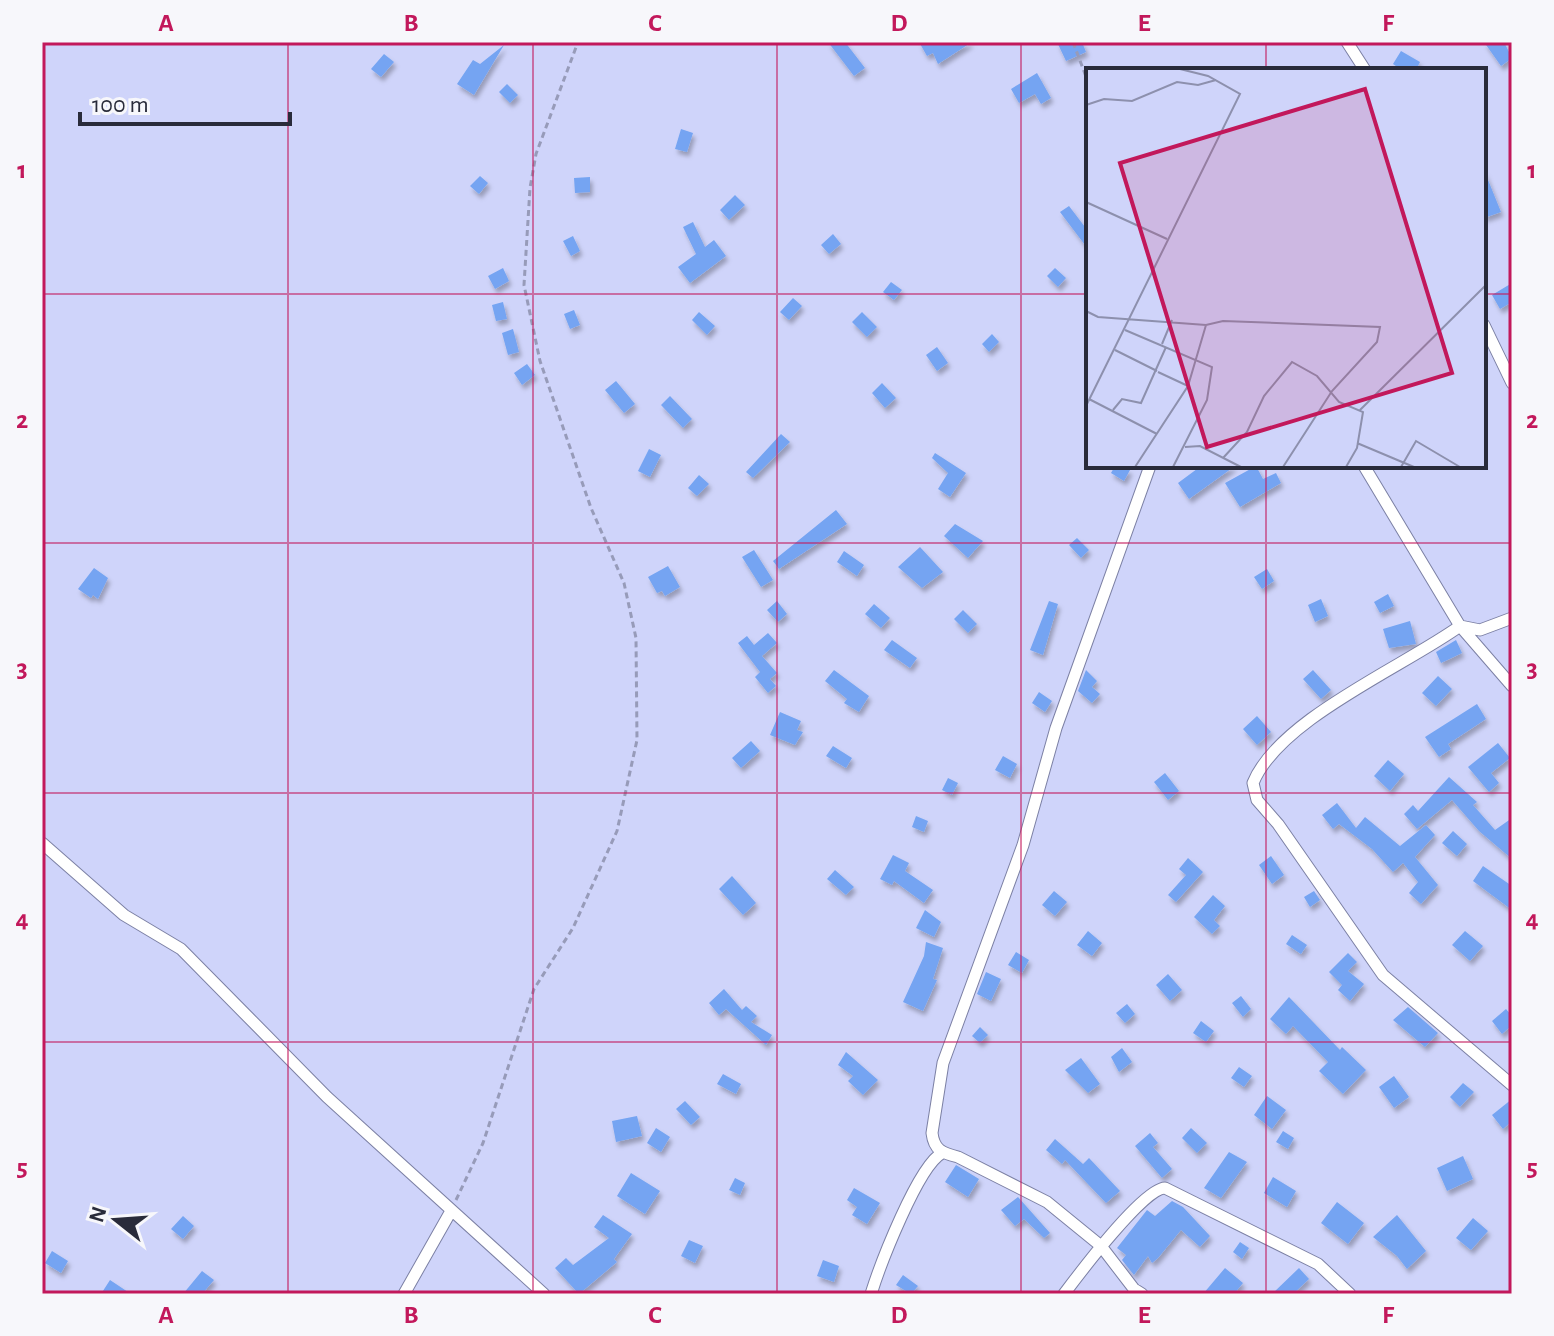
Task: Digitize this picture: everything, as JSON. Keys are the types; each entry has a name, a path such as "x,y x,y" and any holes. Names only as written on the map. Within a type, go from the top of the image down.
{"street":[{"path":"1347,42 1364,68"},
{"path":"1486,329 1512,383"},
{"path":"1142,1294 1134,1289 1101,1246 1047,1202 958,1157 942,1153 934,1144 932,1133 943,1063 1018,857 1056,728 1149,468"},
{"path":"1365,468 1460,626 1512,686"},
{"path":"1512,618 1480,630 1460,626 1365,681 1268,757 1253,783 1257,800 1278,824 1383,975 1512,1085"},
{"path":"42,843 124,915 181,949 327,1097 544,1294"},
{"path":"871,1294 920,1182 932,1159 942,1153"},
{"path":"1064,1294 1101,1246 1150,1194 1165,1188 1318,1264 1350,1294"},
{"path":"404,1294 451,1211"}],"path":[{"path":"451,1211 483,1143 534,989 573,928 617,831 637,740 636,638 624,583 591,508 545,373 528,316 524,285 530,188 536,154 578,42"},
{"path":"1073,42 1086,77"}],"building":[{"path":"828,42 845,42 865,68 854,76"},
{"path":"919,42 972,42 938,64 933,53 927,56"},
{"path":"1057,42 1082,42 1086,52 1066,61"},
{"path":"1484,42 1504,42 1512,58 1501,66"},
{"path":"504,45 474,95 457,84 473,60 480,64"},
{"path":"1401,51 1420,62 1417,68 1399,68 1393,64"},
{"path":"384,54 394,62 381,77 371,69"},
{"path":"1037,73 1051,98 1041,104 1035,94 1019,103 1011,89"},
{"path":"507,84 518,95 510,103 499,92"},
{"path":"681,129 693,133 687,152 675,149"},
{"path":"1486,175 1501,212 1486,217"},
{"path":"480,176 488,183 479,194 470,186"},
{"path":"590,177 590,192 575,193 574,178"},
{"path":"735,195 745,205 729,220 720,210"},
{"path":"1069,206 1086,228 1086,246 1060,212"},
{"path":"693,222 705,247 714,240 726,256 690,283 678,267 696,254 683,227"},
{"path":"833,234 841,244 829,254 821,245"},
{"path":"573,236 580,251 571,256 563,241"},
{"path":"503,268 509,281 495,289 488,276"},
{"path":"1055,268 1066,278 1058,287 1047,276"},
{"path":"891,282 902,290 894,300 883,292"},
{"path":"1512,283 1512,302 1500,309 1492,295"},
{"path":"793,298 802,306 789,320 780,312"},
{"path":"503,302 507,319 496,321 492,305"},
{"path":"574,310 580,325 570,329 564,314"},
{"path":"699,312 715,326 707,335 692,320"},
{"path":"862,312 877,327 867,337 852,322"},
{"path":"513,329 519,352 508,355 502,333"},
{"path":"992,334 999,342 989,352 982,344"},
{"path":"937,347 948,363 937,371 926,355"},
{"path":"527,364 535,375 522,385 514,373"},
{"path":"616,381 635,404 624,413 605,390"},
{"path":"882,383 896,398 885,408 872,393"},
{"path":"670,396 692,419 683,428 661,405"},
{"path":"781,434 790,442 753,478 746,472"},
{"path":"649,449 661,455 650,477 638,471"},
{"path":"935,453 966,473 950,497 938,489 948,473 932,458"},
{"path":"1114,468 1130,470 1124,481 1111,473"},
{"path":"1198,468 1232,468 1189,499 1178,483"},
{"path":"1257,468 1263,479 1276,473 1281,483 1240,507 1225,483"},
{"path":"699,475 709,484 697,496 688,488"},
{"path":"836,510 847,524 779,569 773,561"},
{"path":"955,524 983,541 968,558 944,536"},
{"path":"1077,538 1089,550 1081,558 1069,545"},
{"path":"920,547 943,572 922,588 898,567"},
{"path":"754,550 773,580 761,587 742,557"},
{"path":"844,551 864,565 857,576 837,562"},
{"path":"668,566 680,587 665,596 662,591 657,593 648,577"},
{"path":"94,568 108,578 98,599 78,589"},
{"path":"1267,569 1274,581 1262,589 1254,577"},
{"path":"1388,594 1394,606 1380,613 1374,602"},
{"path":"1321,599 1328,616 1315,622 1308,605"},
{"path":"777,601 787,614 778,622 767,610"},
{"path":"1049,601 1058,604 1043,655 1030,650"},
{"path":"874,604 890,618 881,628 865,614"},
{"path":"963,610 977,624 968,633 954,619"},
{"path":"1410,621 1416,644 1389,648 1383,629"},
{"path":"768,633 777,643 762,656 777,673 770,679 776,686 768,693 755,677 760,672 738,643 747,636 754,645"},
{"path":"892,640 917,658 910,668 884,650"},
{"path":"1456,640 1462,653 1441,663 1436,652"},
{"path":"834,670 869,696 859,712 844,703 847,699 825,681"},
{"path":"1086,670 1097,681 1092,687 1100,694 1092,703 1078,691"},
{"path":"1313,670 1331,690 1321,699 1303,679"},
{"path":"1438,676 1452,689 1436,706 1422,693"},
{"path":"1039,692 1052,701 1045,712 1032,703"},
{"path":"1477,704 1486,719 1448,744 1451,749 1439,757 1425,737"},
{"path":"780,712 801,721 797,730 803,732 795,745 770,735"},
{"path":"1257,716 1271,732 1257,745 1243,729"},
{"path":"751,741 760,751 741,768 732,758"},
{"path":"1498,743 1510,758 1491,773 1499,783 1489,792 1468,767"},
{"path":"833,746 852,758 846,768 826,756"},
{"path":"1003,756 1017,764 1010,778 995,770"},
{"path":"1388,760 1404,774 1390,791 1374,776"},
{"path":"1165,773 1179,791 1168,800 1154,782"},
{"path":"1449,777 1477,802 1473,805 1495,830 1512,818 1512,859 1479,831 1452,800 1417,829 1404,814 1413,805 1418,811"},
{"path":"948,778 958,783 952,795 942,790"},
{"path":"1337,803 1356,828 1365,817 1400,846 1426,825 1435,835 1415,857 1438,885 1421,904 1409,893 1418,882 1403,863 1393,872 1372,849 1339,824 1333,829 1322,815"},
{"path":"916,816 928,821 924,832 912,827"},
{"path":"1453,831 1467,844 1457,856 1442,843"},
{"path":"893,855 909,863 905,871 933,890 924,903 894,881 892,885 880,879"},
{"path":"1271,856 1284,875 1272,884 1259,865"},
{"path":"1188,858 1203,872 1176,902 1168,895 1186,875 1179,869"},
{"path":"1483,866 1512,886 1512,910 1473,881"},
{"path":"835,870 854,887 846,895 827,879"},
{"path":"732,876 756,903 743,915 719,889"},
{"path":"1054,891 1067,902 1055,916 1042,905"},
{"path":"1314,891 1320,900 1310,907 1304,897"},
{"path":"1213,895 1225,906 1214,920 1220,926 1212,934 1194,917"},
{"path":"925,910 941,922 934,937 916,928"},
{"path":"1088,931 1102,943 1092,956 1077,945"},
{"path":"1465,931 1483,946 1470,961 1452,945"},
{"path":"1292,935 1307,945 1301,954 1286,944"},
{"path":"926,942 943,948 933,979 937,980 923,1011 903,1002 924,956"},
{"path":"1016,952 1029,960 1022,973 1008,965"},
{"path":"1348,953 1357,962 1348,971 1364,984 1350,1001 1338,990 1342,985 1329,972"},
{"path":"986,972 1001,979 991,1001 977,994"},
{"path":"1168,974 1182,990 1170,1001 1156,985"},
{"path":"724,989 742,1010 746,1006 757,1016 751,1022 772,1035 766,1045 726,1009 719,1015 709,1003"},
{"path":"1241,996 1251,1009 1243,1017 1232,1003"},
{"path":"1289,997 1340,1050 1342,1047 1366,1070 1343,1094 1319,1071 1328,1062 1293,1026 1286,1034 1270,1019"},
{"path":"1127,1004 1135,1014 1125,1023 1116,1013"},
{"path":"1408,1007 1438,1033 1425,1047 1393,1020"},
{"path":"1506,1009 1512,1016 1512,1025 1502,1034 1492,1021"},
{"path":"1201,1021 1214,1031 1206,1042 1193,1033"},
{"path":"980,1027 988,1035 980,1043 972,1036"},
{"path":"1122,1048 1132,1062 1119,1072 1111,1057"},
{"path":"846,1052 878,1080 863,1095 848,1081 853,1076 838,1065"},
{"path":"1081,1058 1100,1084 1088,1093 1065,1070"},
{"path":"1239,1067 1252,1076 1244,1087 1231,1078"},
{"path":"723,1074 741,1084 736,1094 717,1084"},
{"path":"1394,1076 1409,1097 1394,1108 1379,1087"},
{"path":"1463,1083 1474,1092 1460,1107 1450,1097"},
{"path":"1267,1096 1286,1110 1272,1129 1254,1115"},
{"path":"1512,1099 1512,1121 1503,1129 1492,1115"},
{"path":"685,1101 700,1117 691,1125 676,1109"},
{"path":"637,1116 642,1136 616,1142 612,1121"},
{"path":"656,1128 670,1137 661,1152 647,1143"},
{"path":"1191,1128 1207,1143 1197,1153 1182,1138"},
{"path":"1283,1131 1294,1138 1288,1149 1276,1142"},
{"path":"1150,1133 1158,1143 1153,1147 1172,1169 1162,1178 1135,1146"},
{"path":"1055,1139 1083,1164 1089,1158 1120,1191 1106,1203 1065,1160 1062,1164 1046,1150"},
{"path":"1229,1152 1247,1162 1221,1198 1204,1188"},
{"path":"1463,1156 1473,1179 1447,1191 1437,1168"},
{"path":"956,1165 979,1179 968,1197 945,1182"},
{"path":"631,1173 660,1191 645,1214 617,1196"},
{"path":"1273,1177 1296,1191 1287,1207 1264,1193"},
{"path":"735,1178 745,1183 740,1195 729,1190"},
{"path":"854,1188 880,1203 867,1224 852,1215 857,1207 847,1200"},
{"path":"1018,1197 1050,1233 1044,1238 1024,1219 1015,1226 1001,1210"},
{"path":"1172,1201 1183,1207 1210,1236 1200,1247 1181,1230 1158,1258 1152,1263 1148,1256 1134,1275 1122,1260 1126,1255 1117,1248 1147,1210 1155,1216"},
{"path":"1337,1202 1364,1223 1348,1244 1321,1223"},
{"path":"603,1215 632,1234 614,1259 617,1262 579,1294 555,1268 566,1258 573,1265 609,1238 594,1227"},
{"path":"1397,1215 1426,1251 1407,1269 1397,1256 1373,1237"},
{"path":"183,1216 194,1226 183,1239 171,1229"},
{"path":"1473,1218 1488,1231 1471,1250 1456,1238"},
{"path":"689,1240 703,1246 695,1263 681,1256"},
{"path":"1240,1242 1249,1248 1242,1259 1233,1252"},
{"path":"52,1251 68,1261 61,1273 45,1263"},
{"path":"823,1260 839,1266 834,1282 817,1276"},
{"path":"1225,1268 1243,1283 1234,1294 1203,1294"},
{"path":"1299,1268 1309,1279 1293,1294 1272,1294"},
{"path":"202,1271 214,1280 202,1294 183,1294"},
{"path":"903,1275 918,1286 911,1294 896,1285"},
{"path":"110,1280 131,1294 101,1294"}]}
